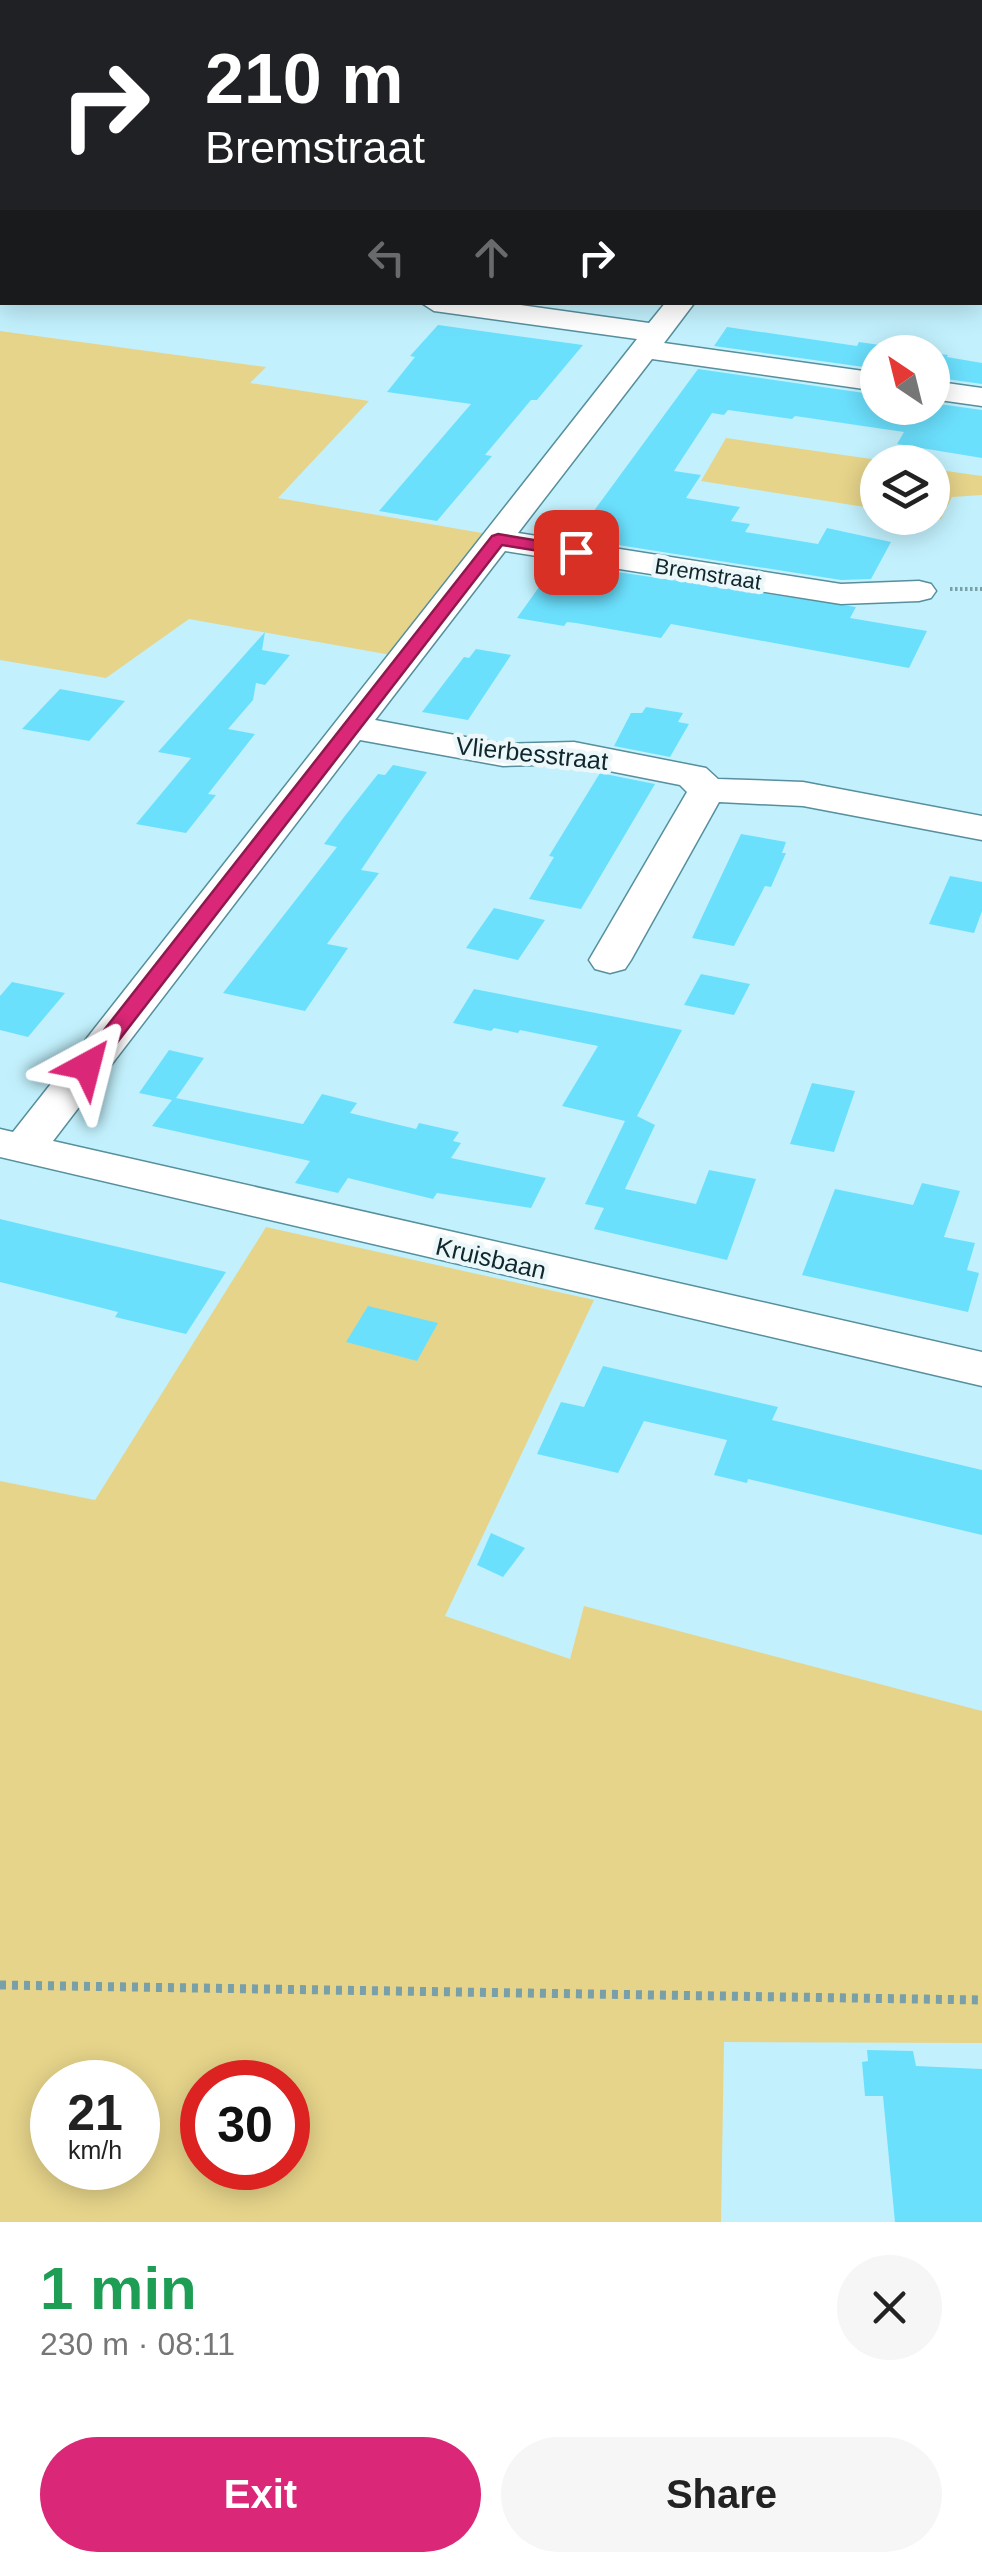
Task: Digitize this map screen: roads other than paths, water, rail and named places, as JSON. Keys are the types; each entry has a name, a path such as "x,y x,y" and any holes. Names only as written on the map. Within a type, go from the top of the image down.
{"street":[{"path":"451,305 860,379"},
{"path":"12,1146 350,727 680,305"},
{"path":"950,395 981,404"},
{"name":"Bremstraat","path":"498,540 841,594 921,591"},
{"name":"Vlierbesstraat","path":"350,727 503,754 574,753 693,776 707,790 802,794 982,828"},
{"path":"610,960 707,790"},
{"name":"Kruisbaan","path":"12,1146 982,1369"}]}
